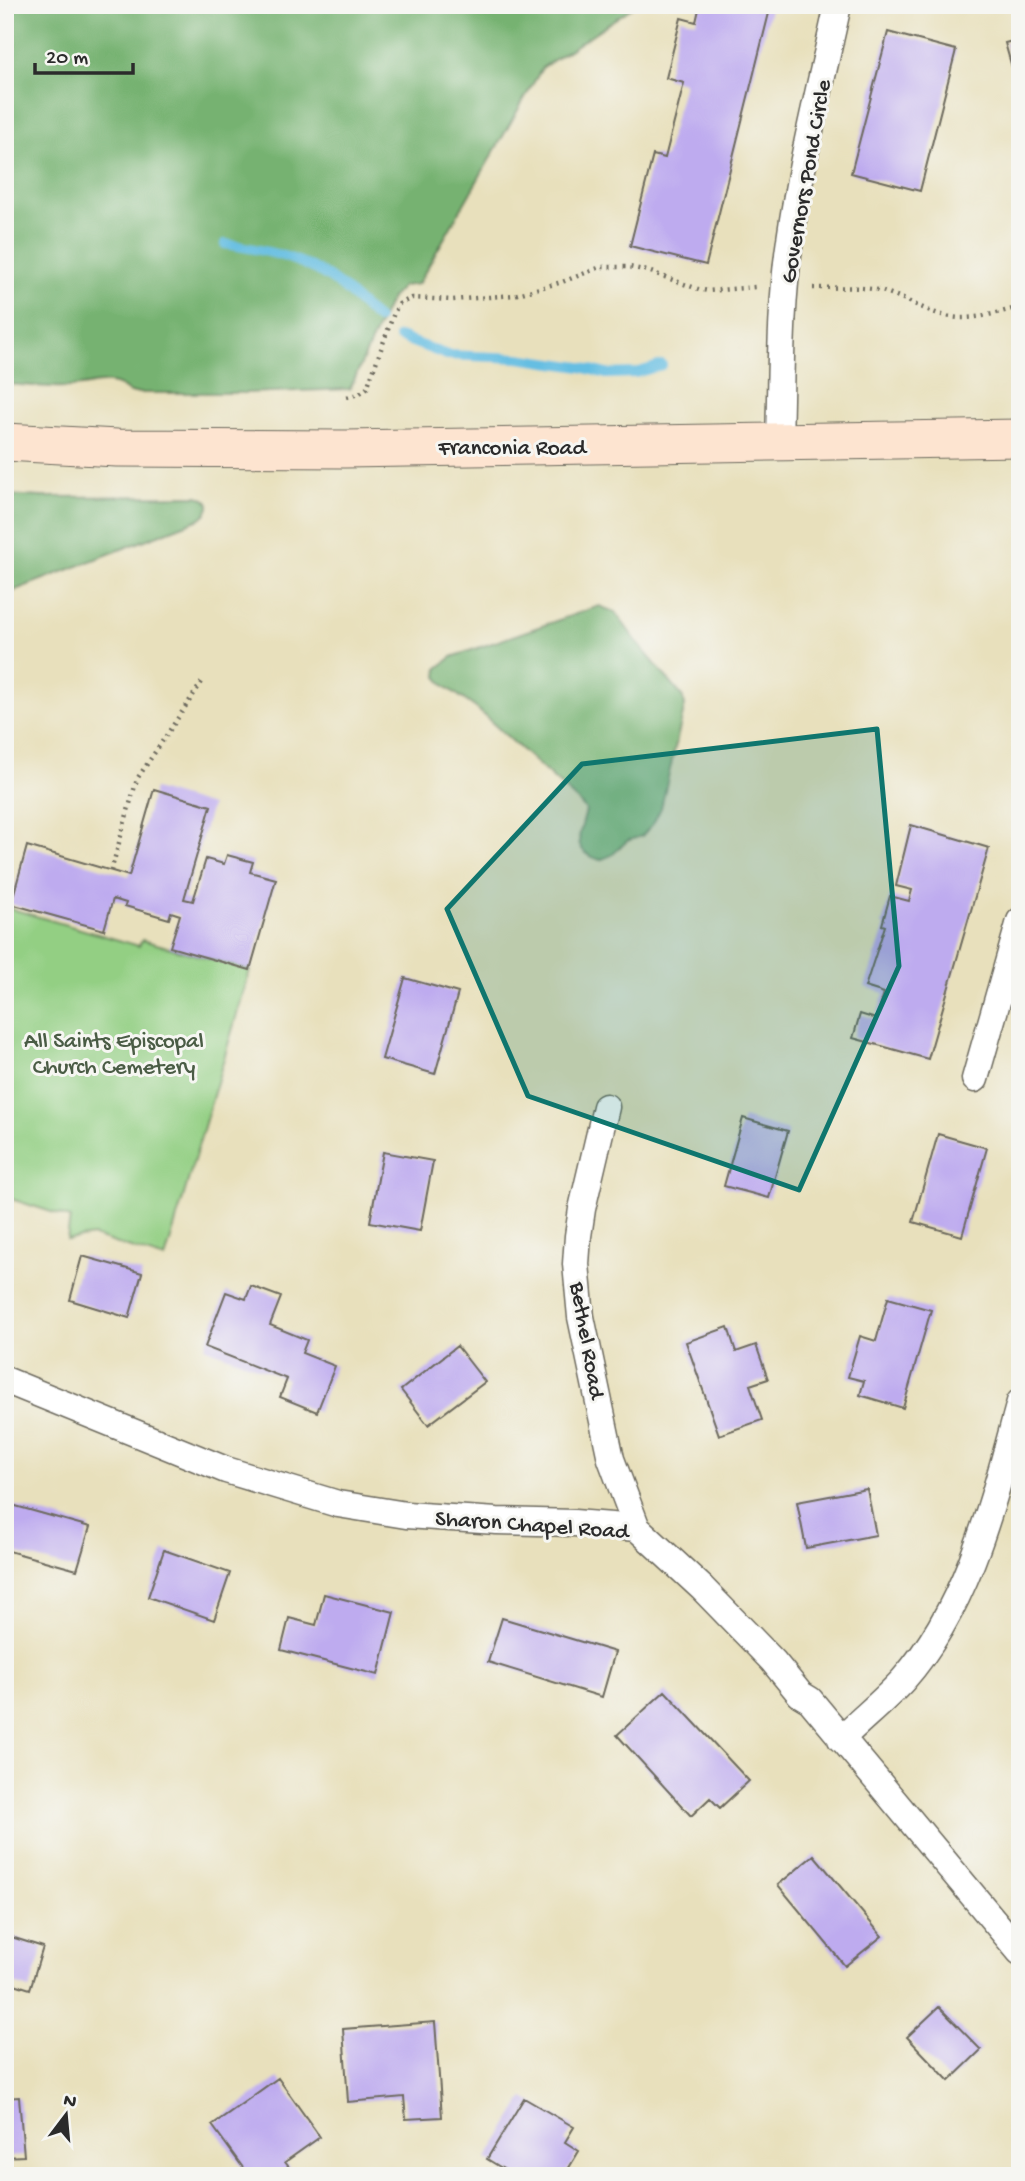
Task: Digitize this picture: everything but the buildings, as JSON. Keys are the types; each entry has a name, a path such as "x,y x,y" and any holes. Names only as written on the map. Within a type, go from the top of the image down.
{"main road":[{"name":"Franconia Road","path":"5,442 117,448 306,449 1020,438"}],"street":[{"name":"Governors Pond Circle","path":"779,442 784,288 799,187 838,5"},
{"path":"975,1079 1015,957 1020,920"},
{"name":"Bethel Road","path":"606,1107 582,1209 576,1264 581,1317 611,1459 637,1528"},
{"name":"Sharon Chapel Road","path":"5,1380 226,1470 338,1504 406,1515 637,1528 720,1606 773,1661 800,1694 810,1700 1020,1952"},
{"path":"841,1738 903,1680 936,1635 960,1589 977,1545 1020,1402"}],"path":[{"path":"347,397 359,394 367,388 399,304 412,298 452,300 514,295 562,282 601,267 629,267 648,271 708,291 744,286 854,287 879,290 951,317 989,315 1020,307"},
{"path":"111,871 137,779 202,682"}],"highlighted area":[{"path":"877,729 899,966 799,1190 528,1096 447,909 582,764"}],"green space":[{"path":"5,5 636,5 542,68 418,284 403,286 391,298 350,389 246,393 130,393 116,384 109,383 64,387 5,384"},
{"path":"5,495 197,496 207,500 209,507 197,520 18,589 5,597"},
{"path":"599,606 615,612 682,696 685,705 661,808 653,824 642,836 627,841 612,855 600,860 590,856 580,846 580,833 586,810 579,802 476,708 437,677 438,668 452,657"},
{"name":"All Saints Episcopal Church Cemetery","path":"5,907 139,946 142,940 250,970 165,1259 93,1236 67,1240 70,1218 5,1197"}],"waterway":[{"path":"225,244 256,249 301,262 341,286 378,319"},
{"path":"399,337 447,355 518,358 581,367 606,374 636,373 662,365"}]}
